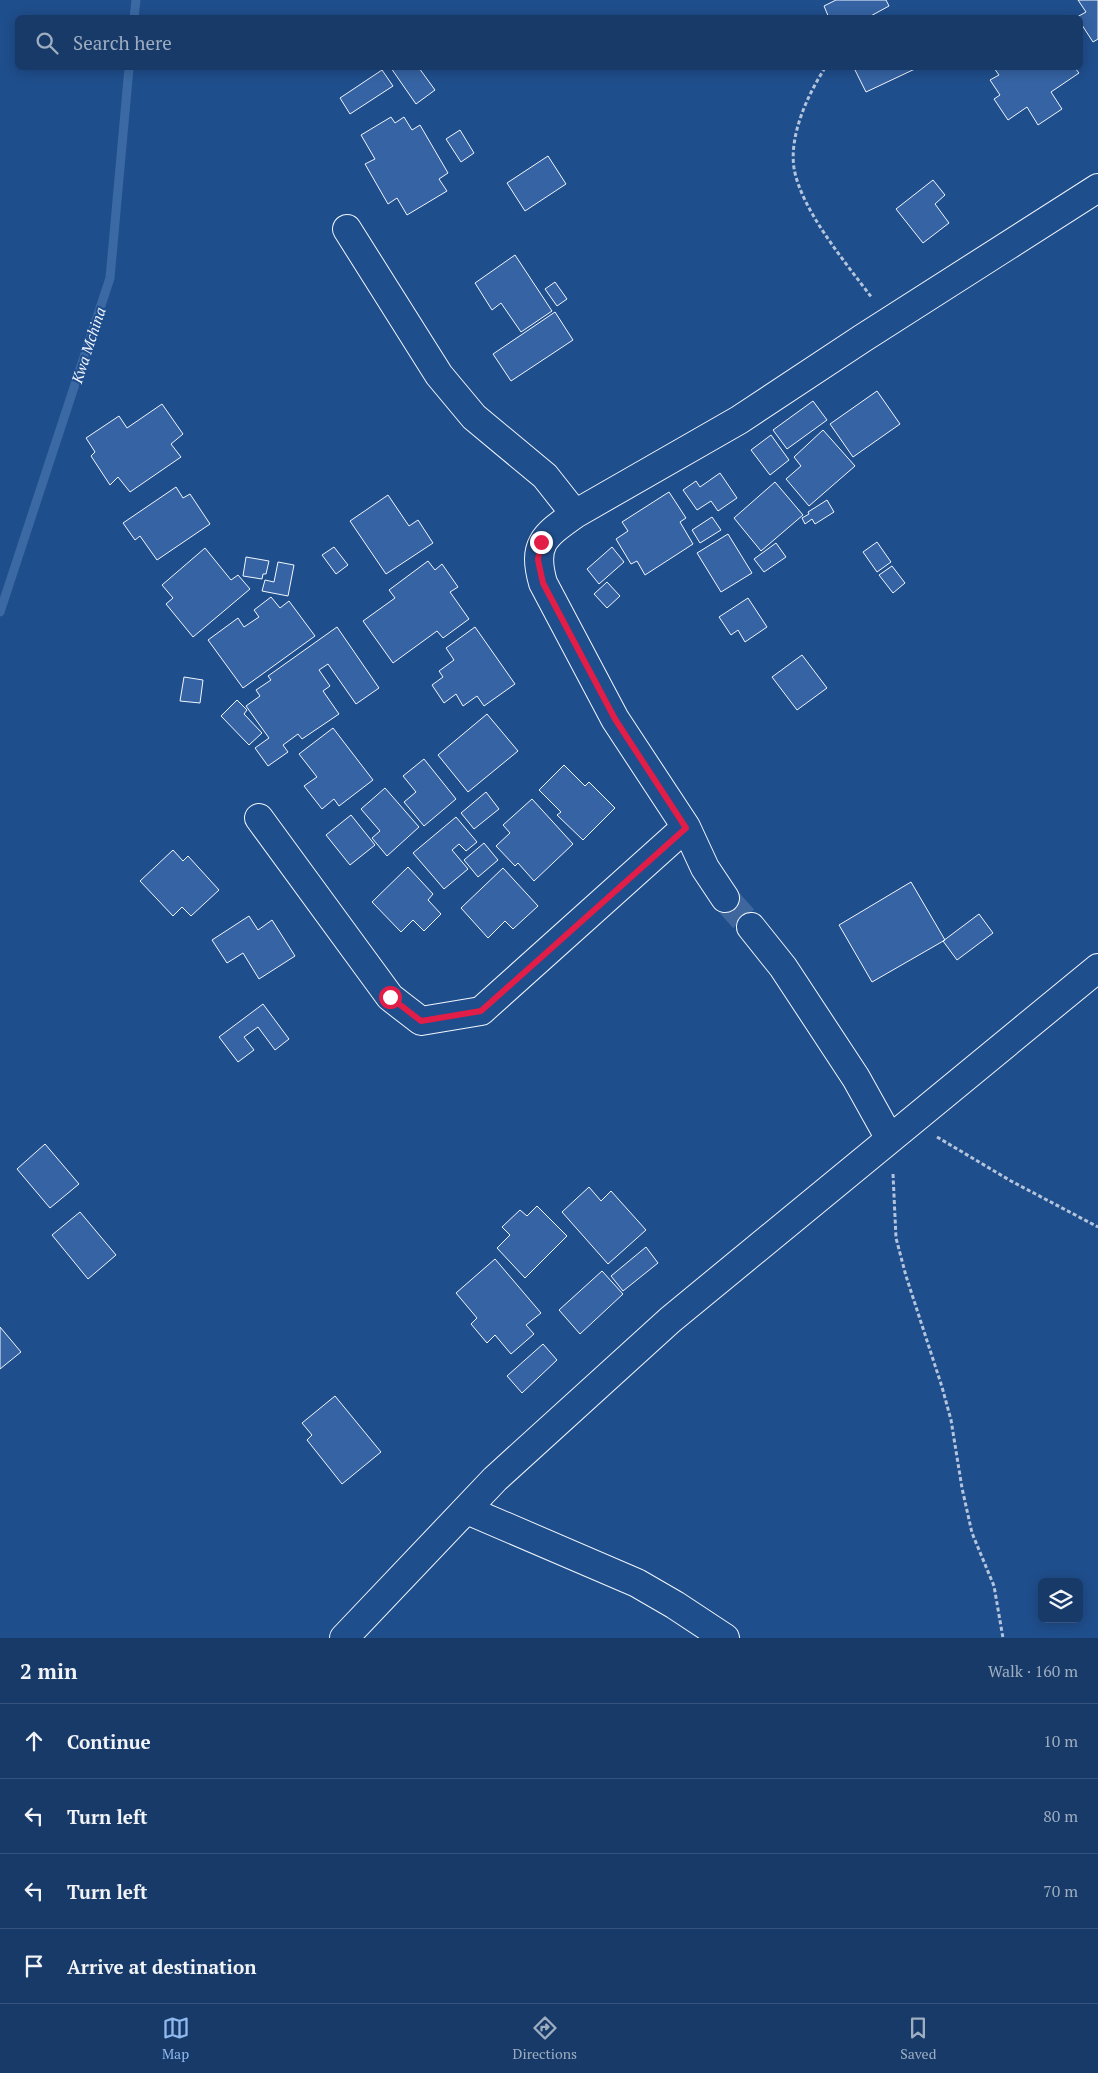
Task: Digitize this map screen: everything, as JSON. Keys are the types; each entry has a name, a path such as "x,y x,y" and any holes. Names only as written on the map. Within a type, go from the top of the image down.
{"street":[{"path":"725,898 705,868 686,828 615,719 543,583 538,560 541,542 554,528 574,514 739,420 889,321 1098,188"},
{"path":"347,229 439,375 474,417 545,476 574,514"},
{"path":"259,818 390,997 421,1021 481,1011 686,828"},
{"path":"751,927 783,968 856,1078 890,1139"},
{"path":"344,1638 495,1479 670,1320 1098,968"},
{"path":"467,1510 637,1583 725,1638"}],"path":[{"path":"824,70 815,84 801,116 793,155 795,173 818,225 889,321"},
{"path":"910,1122 1098,1227"},
{"path":"890,1139 896,1238 951,1420 962,1488 972,1533 994,1586 1003,1638"}],"building":[{"path":"836,0 886,0 889,6 872,15 828,15 824,6"},
{"path":"1078,0 1098,0 1098,39 1093,42 1083,27 1083,15 1081,15 1086,12"},
{"path":"382,70 393,86 350,114 340,98"},
{"path":"392,70 420,70 435,90 416,104"},
{"path":"855,70 913,70 866,92"},
{"path":"995,70 1077,70 1079,73 1051,92 1062,109 1038,125 1027,107 1008,120 994,99 1000,95 990,80 999,75"},
{"path":"391,117 395,123 404,117 412,130 420,125 448,173 439,179 447,191 407,215 397,198 388,204 365,164 375,159 361,135"},
{"path":"460,130 474,153 461,162 446,139"},
{"path":"548,156 566,184 525,211 507,183"},
{"path":"933,180 945,195 935,204 949,223 923,243 896,209"},
{"path":"515,255 552,311 521,332 501,303 492,310 475,283"},
{"path":"555,282 567,299 557,306 545,289"},
{"path":"555,312 573,340 511,381 493,354"},
{"path":"877,391 900,424 853,457 830,424"},
{"path":"813,401 827,420 787,449 773,430"},
{"path":"162,404 183,434 171,444 181,457 130,492 118,477 110,485 91,456 95,452 86,438 119,416 127,428"},
{"path":"823,430 855,466 809,506 786,479 801,466 794,457"},
{"path":"771,435 789,460 770,475 751,450"},
{"path":"720,473 737,498 718,511 711,501 697,510 683,490 696,481 700,487"},
{"path":"775,482 803,515 761,551 734,518"},
{"path":"176,487 183,498 190,494 210,524 157,560 140,536 135,540 123,523"},
{"path":"669,492 686,518 680,522 693,544 645,575 637,561 631,564 616,539 628,531 622,522"},
{"path":"388,495 409,526 418,520 433,543 386,574 350,521"},
{"path":"827,500 834,512 815,524 812,519 805,524 802,518"},
{"path":"712,517 721,530 700,543 692,530"},
{"path":"728,534 752,573 721,592 697,553"},
{"path":"877,542 891,562 877,572 863,552"},
{"path":"776,543 786,557 764,572 754,559"},
{"path":"334,547 348,565 336,574 322,555"},
{"path":"612,547 624,562 599,584 587,569"},
{"path":"205,548 231,580 238,575 250,589 193,637 166,604 173,598 162,585"},
{"path":"246,557 269,561 266,574 263,574 262,579 243,576"},
{"path":"428,561 435,570 442,564 458,587 450,592 469,619 443,638 437,631 393,663 363,621 395,598 389,590"},
{"path":"278,562 294,565 288,596 262,591 265,580 274,582"},
{"path":"892,566 905,583 893,593 879,575"},
{"path":"607,582 620,596 607,608 594,594"},
{"path":"271,597 280,608 289,601 315,636 243,688 208,640 238,618 244,627 259,617 254,610"},
{"path":"748,598 767,627 745,642 738,630 731,635 719,617"},
{"path":"337,627 379,688 356,704 328,664 319,670 330,686 323,691 339,714 302,739 298,734 283,745 288,752 268,766 255,748 269,738 246,706 260,696 256,690 271,680 268,676"},
{"path":"475,627 515,684 484,706 477,696 463,706 456,694 444,703 432,685 443,677 439,671 454,660 446,648"},
{"path":"802,655 827,688 797,710 772,677"},
{"path":"184,677 203,680 200,703 180,701"},
{"path":"237,700 247,710 244,714 262,733 249,745 221,716"},
{"path":"487,714 518,751 468,792 438,755"},
{"path":"333,728 373,780 339,806 334,799 322,809 304,786 317,777 299,754"},
{"path":"424,759 456,799 424,826 404,802 416,792 403,776"},
{"path":"564,765 585,786 589,782 615,808 583,840 557,815 561,812 539,790"},
{"path":"385,788 419,827 387,856 372,838 380,831 361,809"},
{"path":"486,792 499,809 474,829 461,813"},
{"path":"532,799 573,844 534,881 518,863 515,866 496,846 510,833 503,825"},
{"path":"351,815 375,845 350,865 326,835"},
{"path":"456,817 477,842 466,851 459,844 452,850 468,869 444,889 413,853"},
{"path":"484,843 498,860 478,877 464,860"},
{"path":"173,850 183,861 188,856 219,890 191,916 182,907 173,916 140,881"},
{"path":"408,867 433,894 428,900 441,914 424,931 413,920 401,932 372,902"},
{"path":"503,868 538,906 513,929 505,921 488,938 461,908"},
{"path":"911,882 945,940 872,982 839,925"},
{"path":"979,914 993,933 957,960 943,941"},
{"path":"249,916 258,930 272,920 295,956 259,979 243,953 227,963 212,940"},
{"path":"263,1004 289,1039 275,1050 258,1027 244,1037 254,1050 238,1062 219,1037"},
{"path":"45,1144 79,1184 50,1208 17,1169"},
{"path":"589,1187 601,1201 611,1191 646,1230 608,1264 562,1212"},
{"path":"537,1206 567,1236 525,1278 497,1248 510,1235 502,1227 520,1210 527,1216"},
{"path":"80,1212 116,1255 88,1279 52,1235"},
{"path":"646,1247 658,1263 623,1291 611,1276"},
{"path":"495,1259 541,1313 526,1325 534,1334 511,1354 495,1335 487,1343 471,1324 477,1318 456,1293"},
{"path":"602,1271 623,1294 580,1334 559,1310"},
{"path":"0,1327 21,1352 0,1369"},
{"path":"543,1344 557,1360 522,1393 507,1376"},
{"path":"335,1396 381,1452 342,1484 307,1440 312,1435 302,1423"}],"waterway":[{"name":"Kwa Mchina","path":"134,15 136,0"},
{"name":"Kwa Mchina","path":"0,612 110,278 129,70"}],"tunnel":[{"path":"725,898 751,927"}],"route":[{"path":"390,997 421,1021 481,1011 686,828 615,719 543,583 538,560 541,542"}]}
